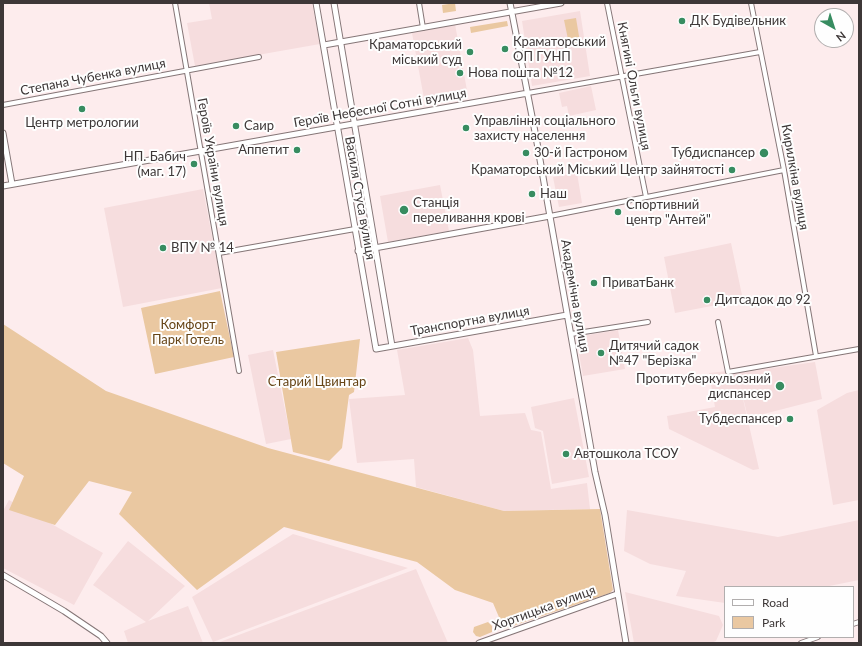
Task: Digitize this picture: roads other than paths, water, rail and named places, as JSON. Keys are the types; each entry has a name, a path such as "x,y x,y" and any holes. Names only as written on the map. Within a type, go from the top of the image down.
{"street":[{"name":"Героїв України вулиця","path":"175,3 240,372"},
{"name":"Василя Стуса вулиця","path":"316,3 376,349"},
{"name":"Василя Стуса вулиця","path":"334,3 392,346"},
{"path":"419,3 423,28"},
{"name":"Академічна вулиця","path":"510,3 528,92 595,472 602,498 626,643"},
{"path":"324,46 561,3"},
{"name":"Княгині Ольги вулиця","path":"607,3 646,197"},
{"name":"Кирилкіна вулиця","path":"751,3 784,170 816,356"},
{"name":"Героїв Небесної Сотні вулиця","path":"3,186 760,52"},
{"name":"Степана Чубенка вулиця","path":"3,105 186,69 259,57"},
{"path":"3,133 12,184"},
{"path":"358,251 550,216 784,170"},
{"path":"219,253 354,229"},
{"name":"Транспортна вулиця","path":"376,349 567,315"},
{"path":"571,334 648,322"},
{"path":"718,322 728,372 859,349"},
{"path":"3,575 101,636 107,643"},
{"name":"Хортицька вулиця","path":"479,643 617,594"},
{"path":"801,643 815,638"}],"place":[{"name":"ДК Будівельник","path":"682,21"},
{"name":"Краматорський ОП ГУНП","path":"505,49"},
{"name":"Краматорський міський суд","path":"470,52"},
{"name":"Нова пошта №12","path":"460,73"},
{"name":"Центр метрологии","path":"82,109"},
{"name":"Саир","path":"236,126"},
{"name":"Управління соціального захисту населення","path":"466,128"},
{"name":"Аппетит","path":"297,150"},
{"name":"30-й Гастроном","path":"526,153"},
{"name":"Тубдиспансер","path":"764,153"},
{"name":"НП. Бабич (маг. 17)","path":"194,164"},
{"name":"Краматорський Міський Центр зайнятості","path":"732,170"},
{"name":"Наш","path":"532,194"},
{"name":"Станція переливання крові","path":"404,210"},
{"name":"Спортивний центр \"Антей\"","path":"618,212"},
{"name":"ВПУ № 14","path":"163,248"},
{"name":"ПриватБанк","path":"594,283"},
{"name":"Дитсадок до 92","path":"707,300"},
{"name":"Дитячий садок №47 \"Берізка\"","path":"601,353"},
{"name":"Протитуберкульозний диспансер","path":"780,386"},
{"name":"Тубдеспансер","path":"790,419"},
{"name":"Автошкола ТСОУ","path":"566,454"}],"park label":[{"name":"Комфорт Парк Готель","path":"188,332"},
{"name":"Старий Цвинтар","path":"317,382"}]}
